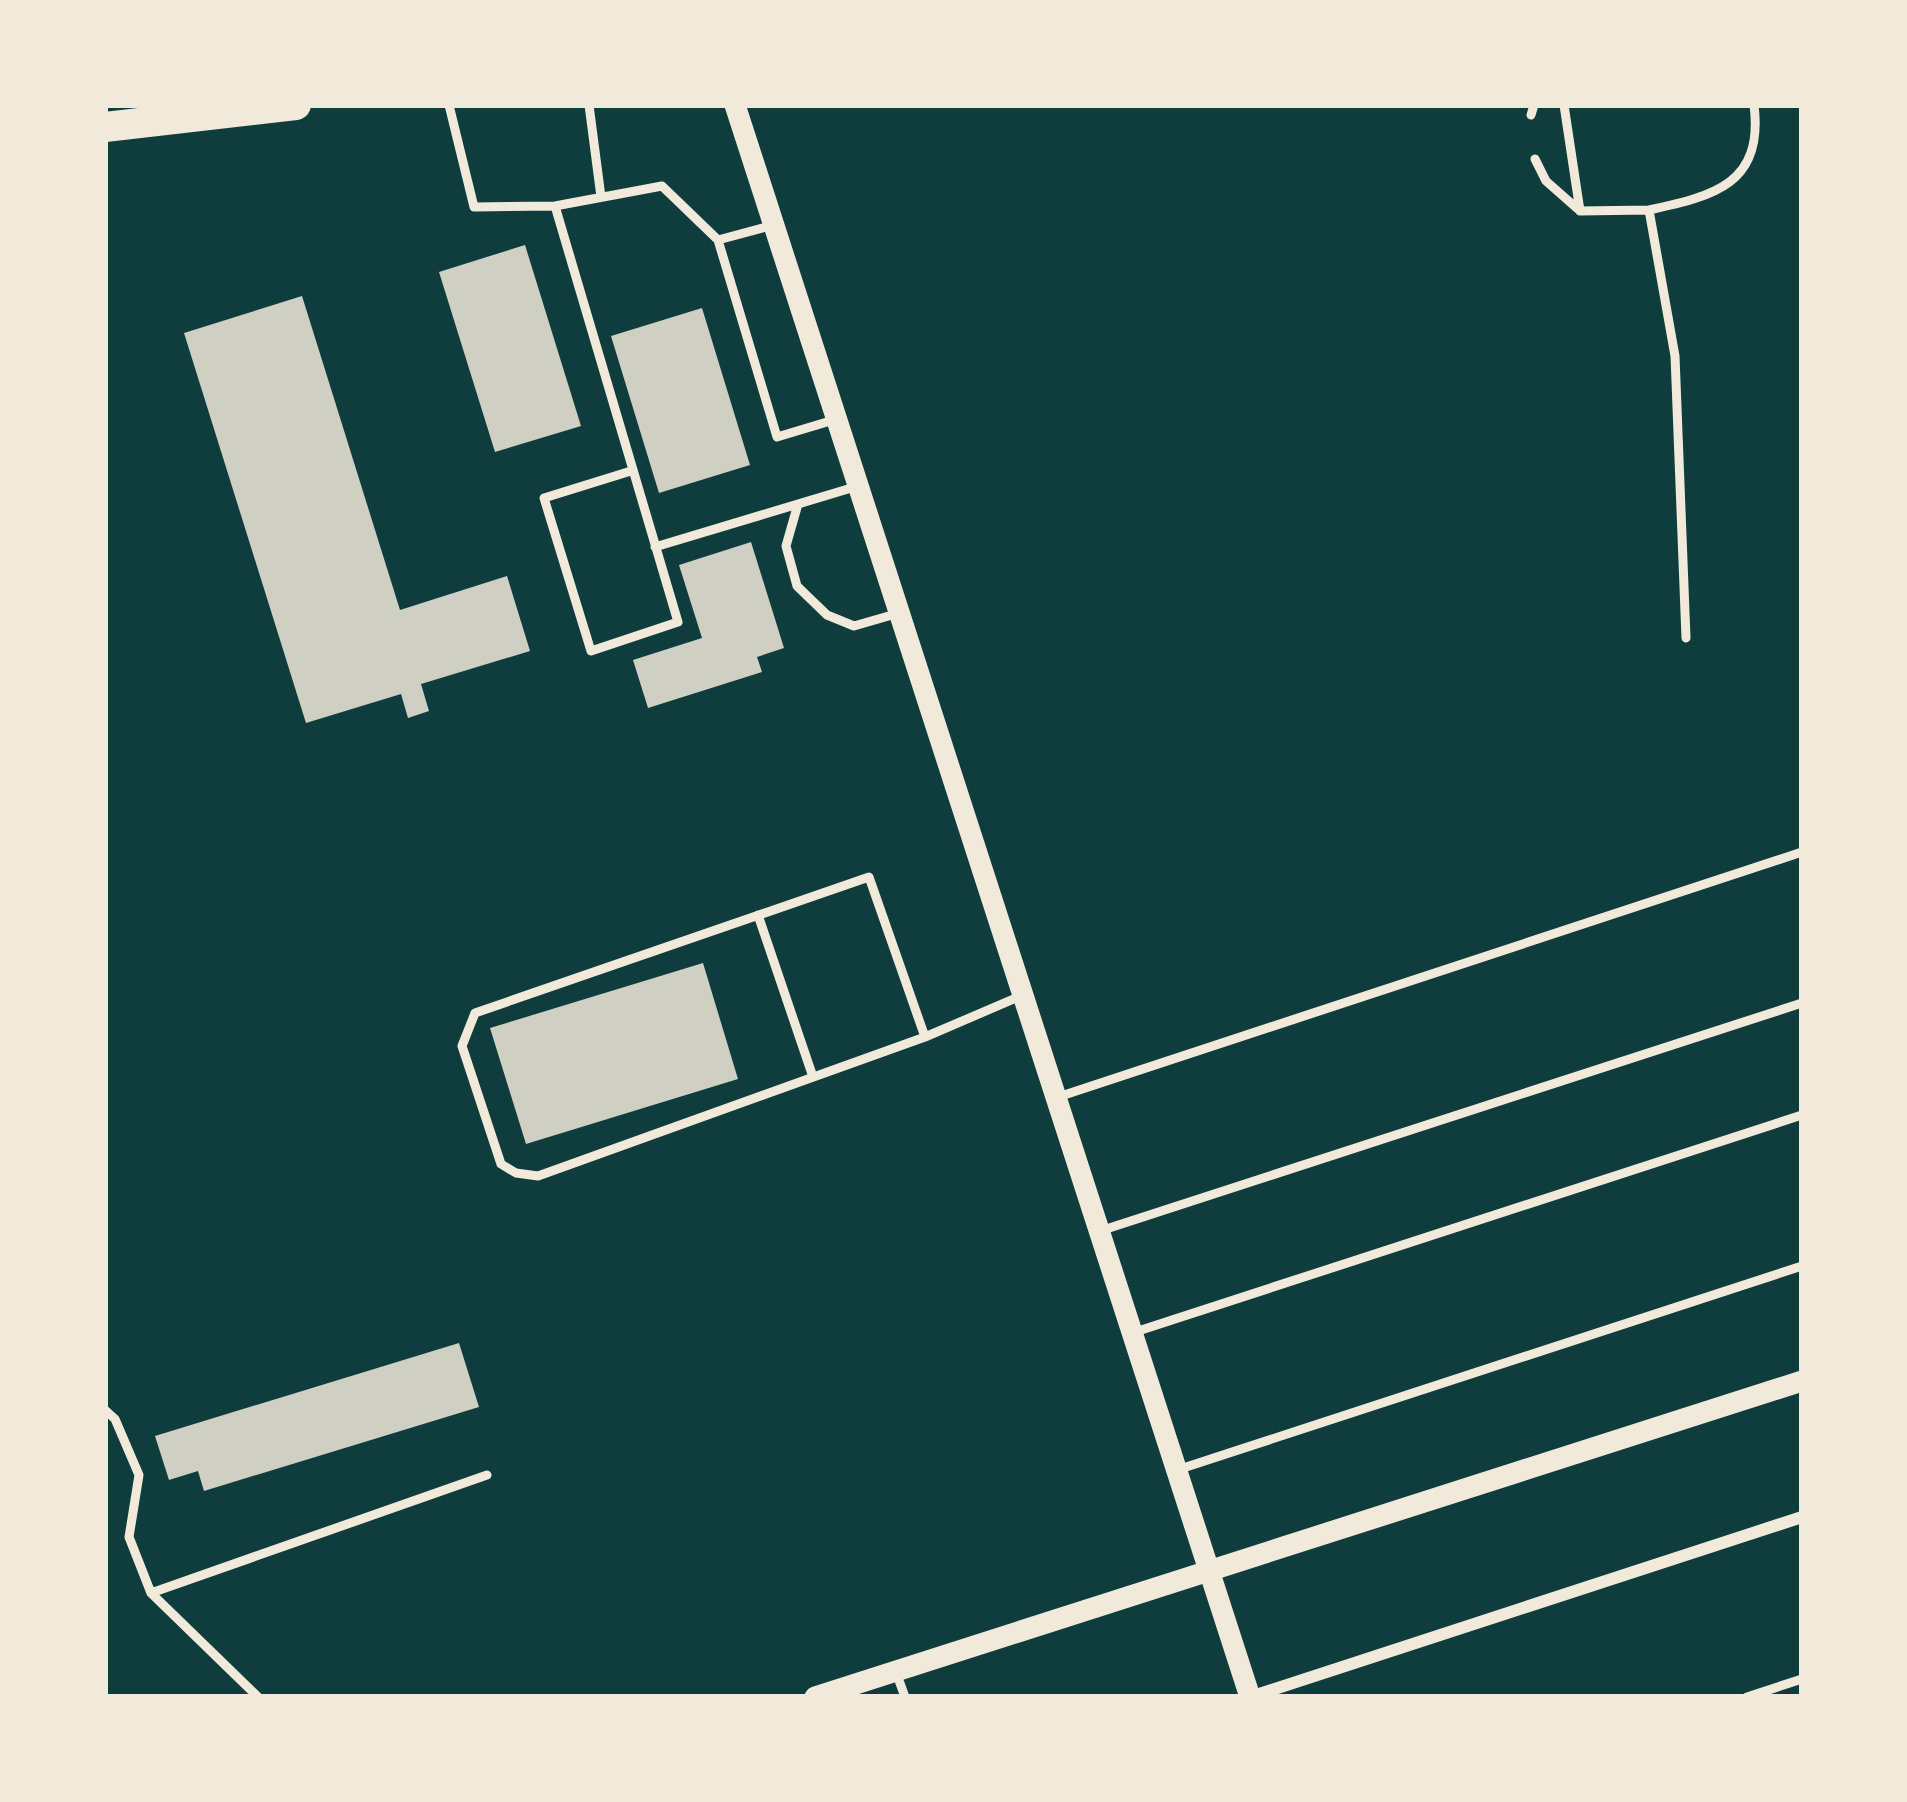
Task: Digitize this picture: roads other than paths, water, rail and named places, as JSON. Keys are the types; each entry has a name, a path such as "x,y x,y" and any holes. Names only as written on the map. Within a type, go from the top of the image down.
{"main road":[{"path":"105,127 296,105"}],"street":[{"path":"735,105 1250,1697 1802,1517"},
{"path":"815,1697 1802,1381"}],"lane":[{"path":"449,105 474,207 555,206 662,186 718,241 777,437 837,419"},
{"path":"589,105 601,197"},
{"path":"1564,105 1580,211"},
{"path":"1535,159 1546,181 1580,211 1649,209 1712,196 1736,178 1758,139 1754,105"},
{"path":"555,206 678,622 591,651 544,498 631,471"},
{"path":"1649,209 1675,356 1686,638"},
{"path":"718,241 774,225"},
{"path":"655,547 858,486"},
{"path":"798,503 786,546 797,586 827,615 854,626 899,613"},
{"path":"1055,1098 1802,852"},
{"path":"925,1037 869,877 475,1013 462,1046 502,1164 516,1173 538,1176 925,1037 1023,995"},
{"path":"758,915 813,1077"},
{"path":"1099,1232 1802,1003"},
{"path":"1132,1333 1802,1115"},
{"path":"1175,1470 1802,1266"},
{"path":"105,1410 116,1419 139,1475 129,1537 151,1593 258,1697"},
{"path":"151,1593 487,1475"},
{"path":"896,1672 905,1697"},
{"path":"1747,1697 1802,1679"}]}
